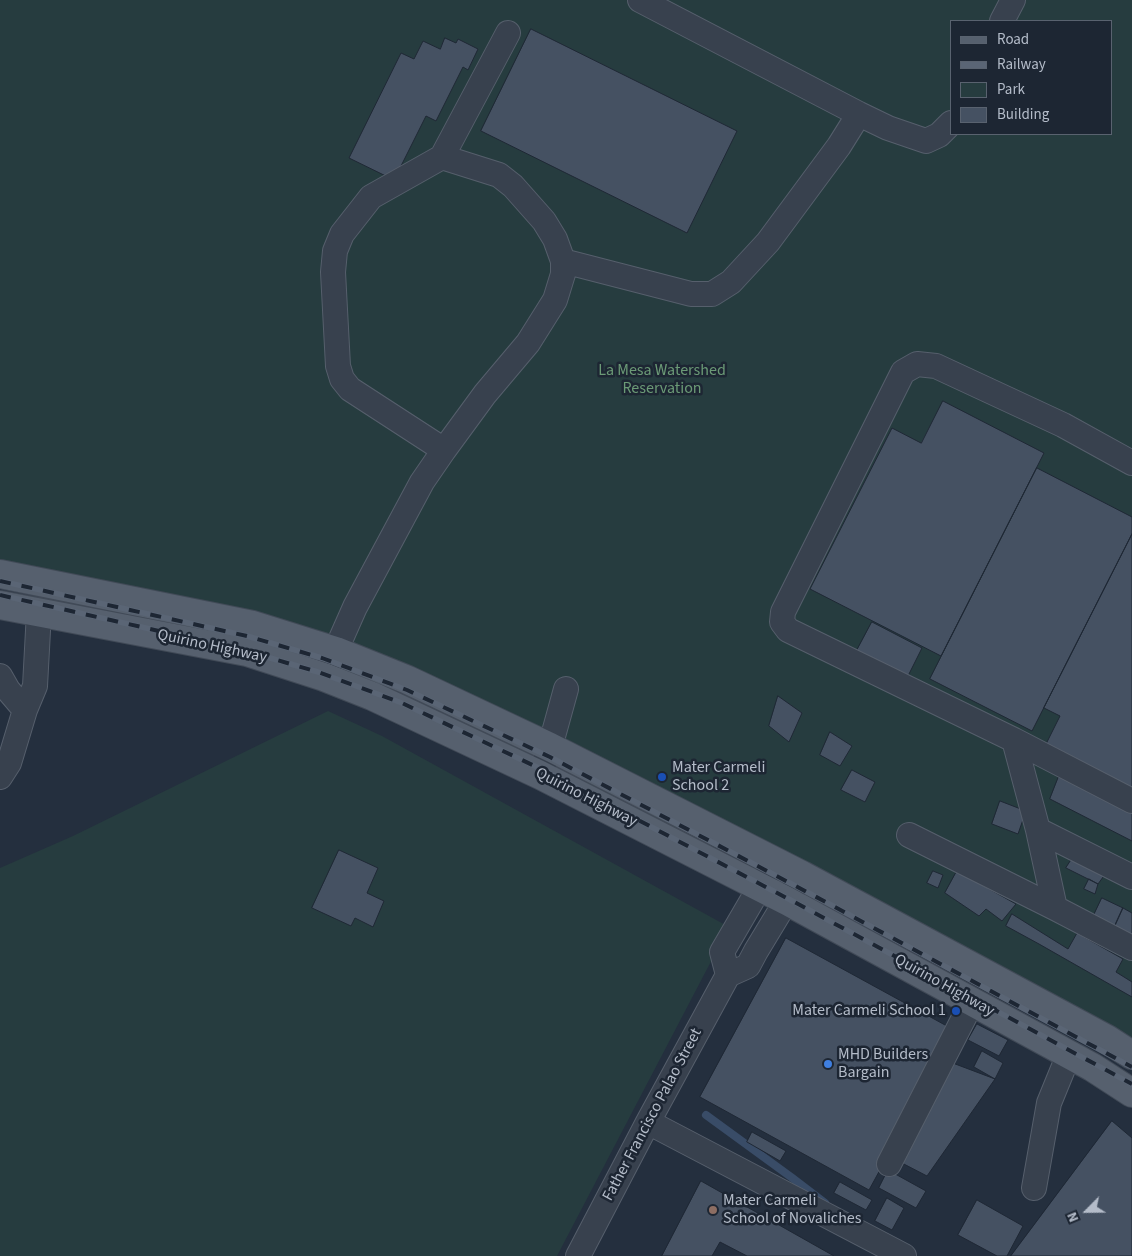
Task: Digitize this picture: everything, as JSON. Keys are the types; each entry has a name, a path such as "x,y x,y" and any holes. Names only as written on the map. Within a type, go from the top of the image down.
{"main road":[{"name":"Quirino Highway","path":"0,574 253,625 336,651 408,680 550,747 802,875 1108,1039 1132,1055"},
{"name":"Quirino Highway","path":"0,605 247,652 324,677 372,696 540,775 787,901 1092,1066 1132,1093"}],"street":[{"path":"640,0 888,128 926,141 939,136 950,124"},
{"path":"1003,20 1013,0"},
{"path":"444,450 350,389 342,379 338,366 334,272 335,251 342,234 371,197 442,156 508,33"},
{"path":"563,261 691,294 712,294 731,282 768,242 839,146 859,114"},
{"path":"324,677 359,598 422,482 485,394 528,343 555,300 563,274 563,261 555,239 544,220 513,186 499,175 442,156"},
{"path":"1132,463 1063,425 936,366 918,364 903,372 783,612 782,622 788,630 1014,740 1132,801"},
{"path":"0,777 9,763 25,710 35,686 39,612"},
{"path":"0,676 8,690 25,710"},
{"path":"540,775 566,689"},
{"path":"1014,740 1038,830 1055,908"},
{"path":"1038,830 1132,877"},
{"path":"909,835 1132,948"},
{"path":"774,861 722,952 728,975 748,966 802,875"},
{"name":"Father Francisco Palao Street","path":"578,1256 728,975"},
{"path":"888,1164 972,1002"},
{"path":"1034,1188 1049,1103 1067,1059 1055,1047"},
{"path":"648,1122 904,1256"}],"green space":[{"name":"La Mesa Watershed Reservation","path":"0,0 1132,0 1132,1055 336,651 0,574"},
{"path":"328,711 382,736 729,927 557,1256 0,1256 0,868 73,836"}],"building":[{"path":"531,29 737,131 687,233 481,131"},
{"path":"445,38 456,43 458,39 478,49 468,70 463,67 436,121 426,116 394,180 349,158 401,53 414,59 423,41 440,49"},
{"path":"943,401 1044,453 941,656 810,589 892,428 921,443"},
{"path":"1037,468 1132,517 1132,534 1032,731 930,679"},
{"path":"1132,534 1132,791 1045,746 1060,716 1044,708"},
{"path":"872,622 922,648 906,680 855,654"},
{"path":"778,696 802,713 789,742 769,726"},
{"path":"830,732 852,746 840,766 820,755"},
{"path":"852,770 875,782 865,802 841,790"},
{"path":"1059,776 1132,811 1132,841 1050,799"},
{"path":"1000,801 1026,811 1018,834 992,824"},
{"path":"339,850 378,868 367,893 384,901 373,927 355,918 351,926 312,908"},
{"path":"1075,854 1106,873 1098,884 1066,868"},
{"path":"933,871 943,875 938,888 927,883"},
{"path":"957,871 1016,904 1002,921 986,909 979,916 945,893"},
{"path":"1089,879 1098,884 1095,894 1084,889"},
{"path":"1102,898 1123,908 1113,930 1092,919"},
{"path":"1123,908 1132,913 1132,939 1113,930"},
{"path":"1012,914 1068,949 1077,933 1123,959 1116,972 1132,982 1132,997 1006,926"},
{"name":"MHD Builders Bargain","path":"786,938 956,1031 869,1190 700,1097"},
{"path":"977,1024 1008,1040 999,1056 968,1040"},
{"path":"982,1051 1003,1063 995,1079 974,1067"},
{"path":"950,1062 995,1079 927,1176 898,1161"},
{"path":"1112,1121 1132,1138 1132,1256 1011,1256"},
{"path":"752,1132 786,1151 780,1161 747,1142"},
{"path":"888,1170 926,1191 916,1208 879,1188"},
{"path":"701,1181 834,1256 747,1256 720,1242 712,1256 662,1256"},
{"path":"840,1182 872,1200 866,1210 834,1193"},
{"path":"887,1198 904,1208 892,1230 875,1221"},
{"path":"977,1200 1023,1226 1007,1256 997,1256 958,1235"}],"waterway":[{"path":"706,1115 825,1203"}],"railway":[{"path":"0,581 247,636 322,658 407,690 550,757 807,892 1132,1067"},
{"path":"0,595 243,650 318,672 402,703 543,770 800,905 1132,1084"}],"place":[{"name":"Mater Carmeli School 2","path":"662,777"},
{"name":"Mater Carmeli School 1","path":"956,1011"},
{"name":"MHD Builders Bargain","path":"828,1064"},
{"name":"Mater Carmeli School of Novaliches","path":"713,1210"}]}
